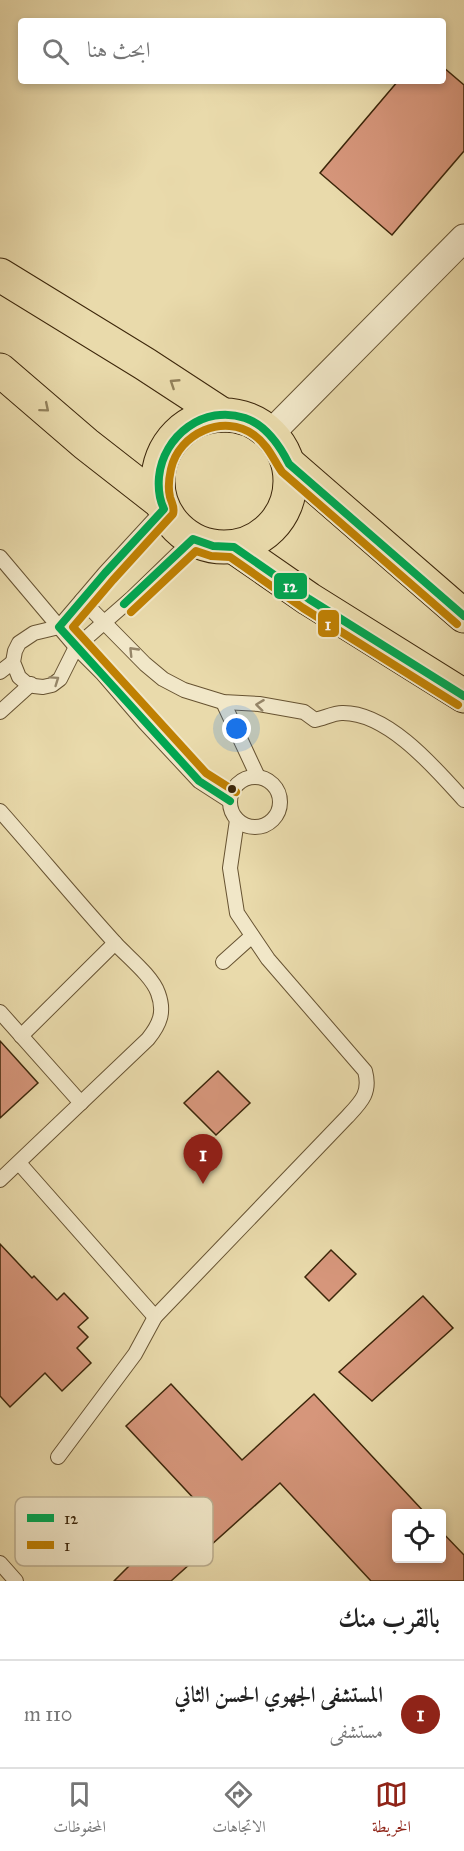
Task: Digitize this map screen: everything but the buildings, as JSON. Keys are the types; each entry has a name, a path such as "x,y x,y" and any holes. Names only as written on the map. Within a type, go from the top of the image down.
{"highway":[{"path":"0,275 223,415"},
{"path":"0,370 162,505 178,528 193,539 213,546 234,547 255,540 273,527 286,508 291,486 289,464 283,450 270,434 244,418 223,415 204,418 187,427 172,440 163,457 159,476 162,505"},
{"path":"289,464 464,616"},
{"path":"234,547 309,598 464,696"}],"street":[{"path":"270,434 464,238"}],"lane":[{"path":"162,505 59,627 41,631 26,637 19,643 13,662 19,677 31,684 43,687 60,680 76,647 132,598 193,539"},
{"path":"0,557 144,723 199,781 230,801"},
{"path":"82,600 145,664 163,679 184,690 223,702 259,704 304,712 315,720 340,712 362,715 395,733 430,762 464,801"},
{"path":"0,672 13,662"},
{"path":"0,712 31,684"},
{"path":"223,702 258,777"},
{"path":"251,777 258,777 270,782 280,800 274,819 262,827 248,827 237,820 233,814 231,794 239,783 251,777"},
{"path":"0,811 115,943 154,984 161,1004 159,1026 148,1040 0,1180"},
{"path":"58,1457 135,1353 155,1317 347,1118 360,1103 367,1089 365,1071 268,959 237,913 231,868 237,820"},
{"path":"223,962 252,936"},
{"path":"21,1036 115,943"},
{"path":"0,1012 81,1103"},
{"path":"19,1163 155,1317"},
{"path":"0,1563 16,1581"}],"transit line":[{"name":"12","path":"230,801 199,781 59,627 164,509 159,486 162,462 168,449 188,427 215,416 230,415 253,421 277,443 289,464 464,616"},
{"name":"1","path":"236,792 206,773 73,627 173,514 169,491 171,469 183,445 193,437 204,430 230,426 254,435 267,448 282,472 457,624"},
{"name":"12","path":"124,604 193,539 213,546 234,547 309,599 464,696"},
{"name":"1","path":"131,612 196,551 211,556 230,557 303,608 458,705"}],"place":[{"name":"المستشفى الجهوي الحسن الثاني","path":"203,1184"}]}
